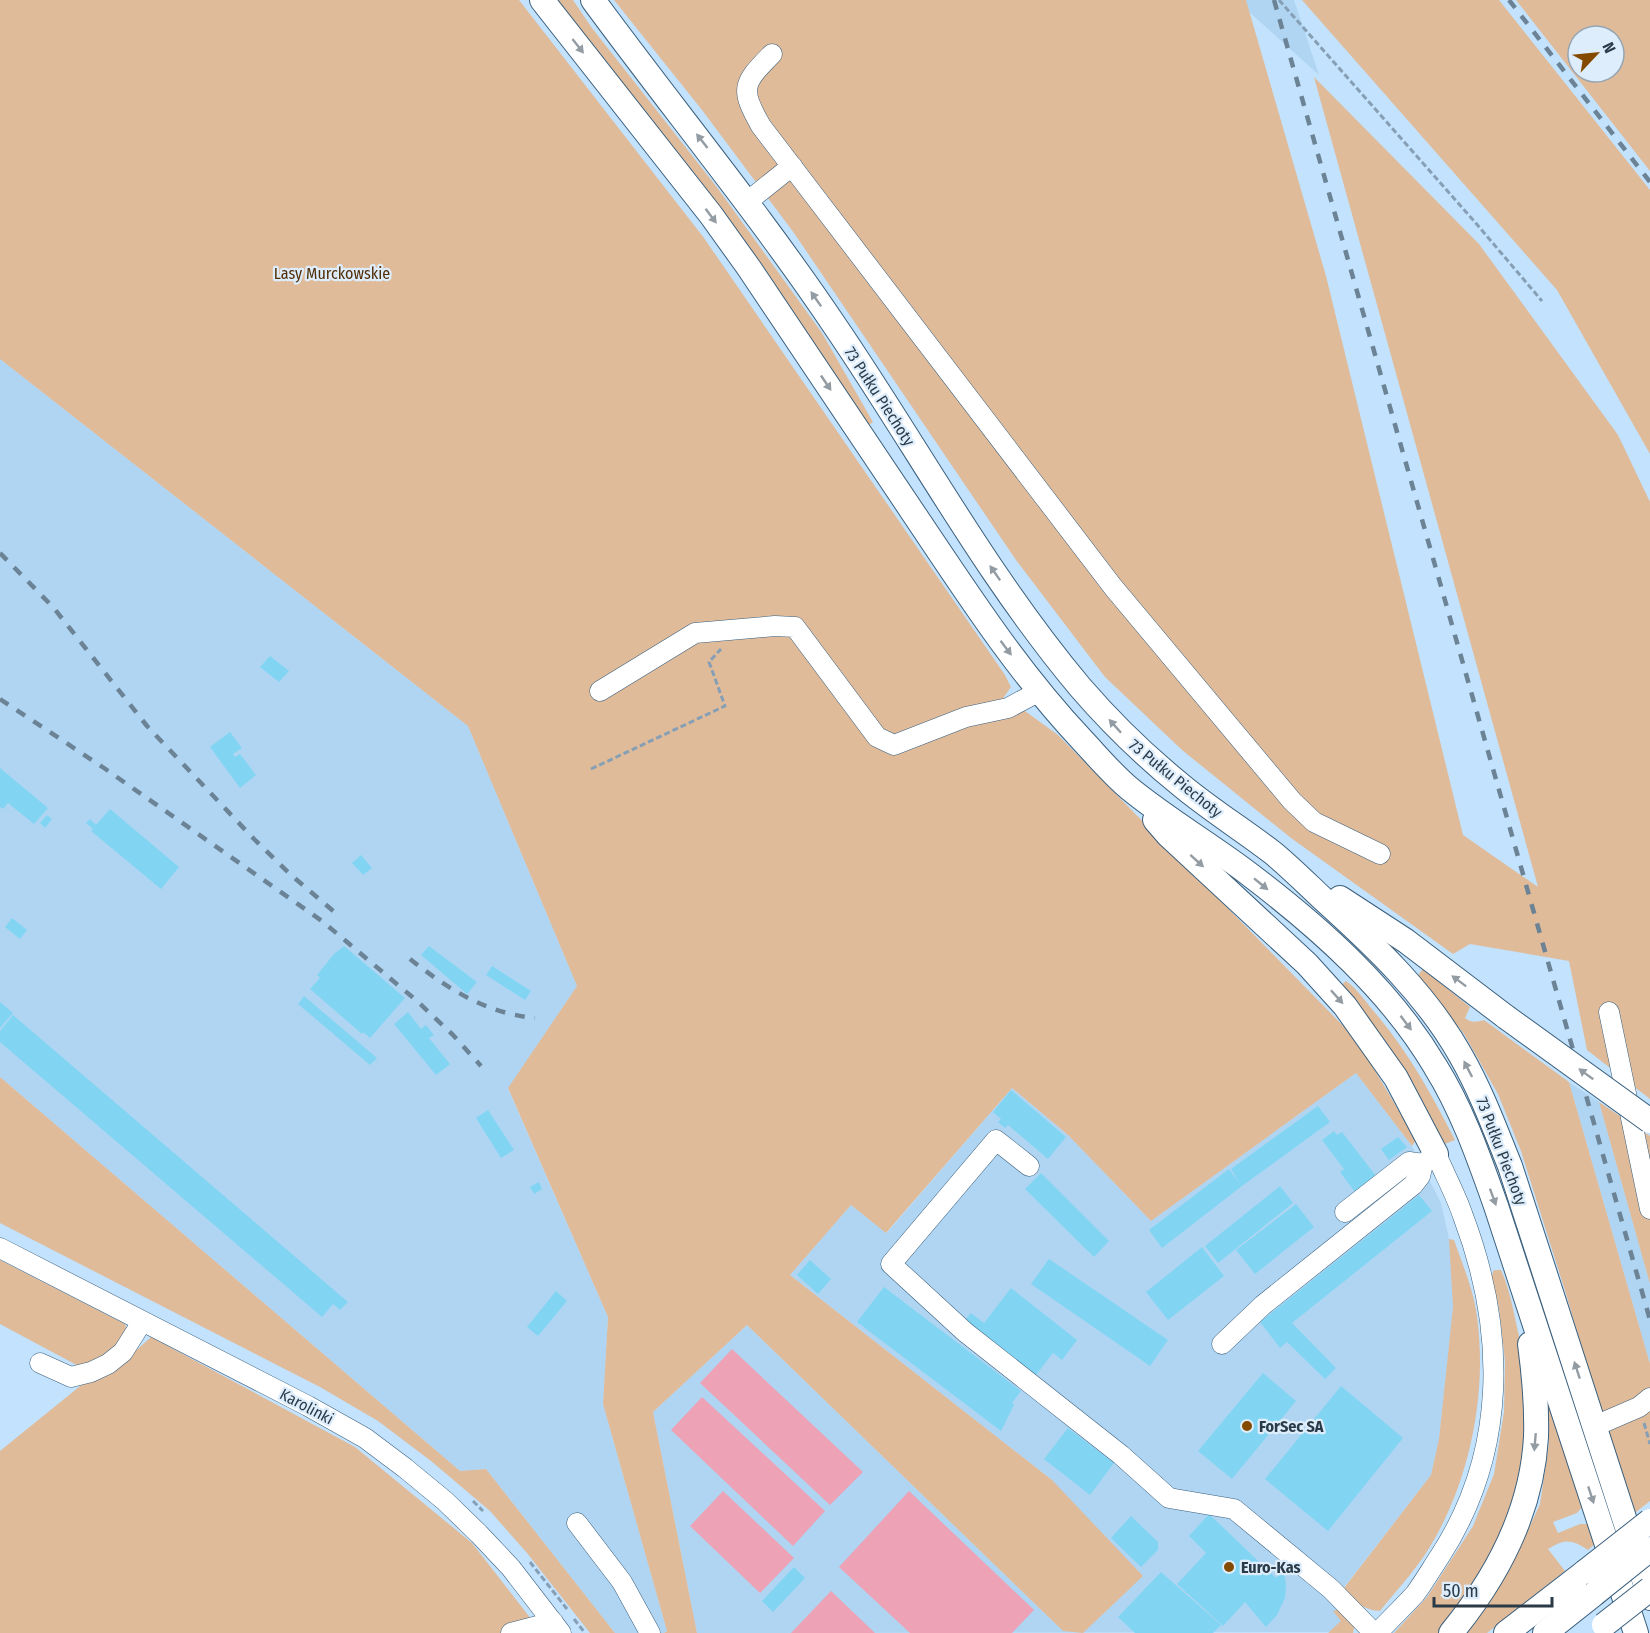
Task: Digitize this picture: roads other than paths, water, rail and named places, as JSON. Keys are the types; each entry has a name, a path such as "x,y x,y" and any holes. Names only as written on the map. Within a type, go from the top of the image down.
{"main road":[{"name":"73 Pułku Piechoty","path":"542,0 750,268 991,629 1038,692 1129,788 1250,875 1307,921 1392,1005 1436,1066 1454,1101 1496,1206 1526,1300"},
{"name":"73 Pułku Piechoty","path":"593,0 747,202 836,326 973,540 1017,604 1080,687 1125,737 1184,788 1275,855 1372,943 1409,983 1460,1054 1485,1102 1510,1166 1650,1599"},
{"path":"1129,788 1168,835 1307,964 1345,1006 1396,1078 1429,1159"},
{"path":"1275,855 1406,941 1650,1121"},
{"path":"1451,1633 1489,1583 1504,1555 1518,1519 1530,1477 1536,1436 1534,1377 1526,1300"},
{"path":"1526,1300 1636,1633 1650,1622"},
{"path":"1545,1633 1589,1583 1650,1521"},
{"path":"1523,1633 1557,1602 1650,1549"},
{"path":"1506,1633 1589,1583"},
{"path":"1600,1629 1650,1589"}],"street":[{"path":"772,54 751,75 746,96 761,126 1113,587 1292,801 1314,822 1380,854"},
{"path":"747,202 792,166"},
{"path":"600,691 695,633 775,626 795,627 877,737 894,745 966,717 1008,708 1038,692"},
{"path":"1609,1012 1650,1209"},
{"path":"1029,1166 996,1140 891,1264 965,1332 1121,1455 1169,1498 1234,1509 1330,1589 1375,1633 1416,1593 1460,1522 1483,1461 1492,1416 1495,1374 1484,1285 1464,1219 1429,1159"},
{"path":"1345,1212 1409,1162 1429,1159"},
{"path":"1222,1344 1263,1305 1413,1185 1429,1159"},
{"name":"Karolinki","path":"0,1248 308,1406 373,1444 445,1501 479,1534 511,1568 557,1627"},
{"path":"40,1363 70,1377 92,1372 108,1364 123,1352 142,1322"},
{"path":"1595,1426 1639,1407 1650,1398"},
{"path":"577,1523 622,1582 650,1633"},
{"path":"511,1633 557,1627"}],"railway":[{"path":"1274,0 1650,1320"},
{"path":"1509,0 1650,182"},
{"path":"0,553 53,607 147,726 254,839 291,875 338,915"},
{"path":"0,699 104,768 322,921 417,1001 481,1066"},
{"path":"410,959 468,998 500,1011 535,1018"}],"place":[{"name":"ForSec SA","path":"1247,1426"},
{"name":"Euro-Kas","path":"1229,1567"}],"park label":[{"name":"Lasy Murckowskie","path":"332,273"}]}
